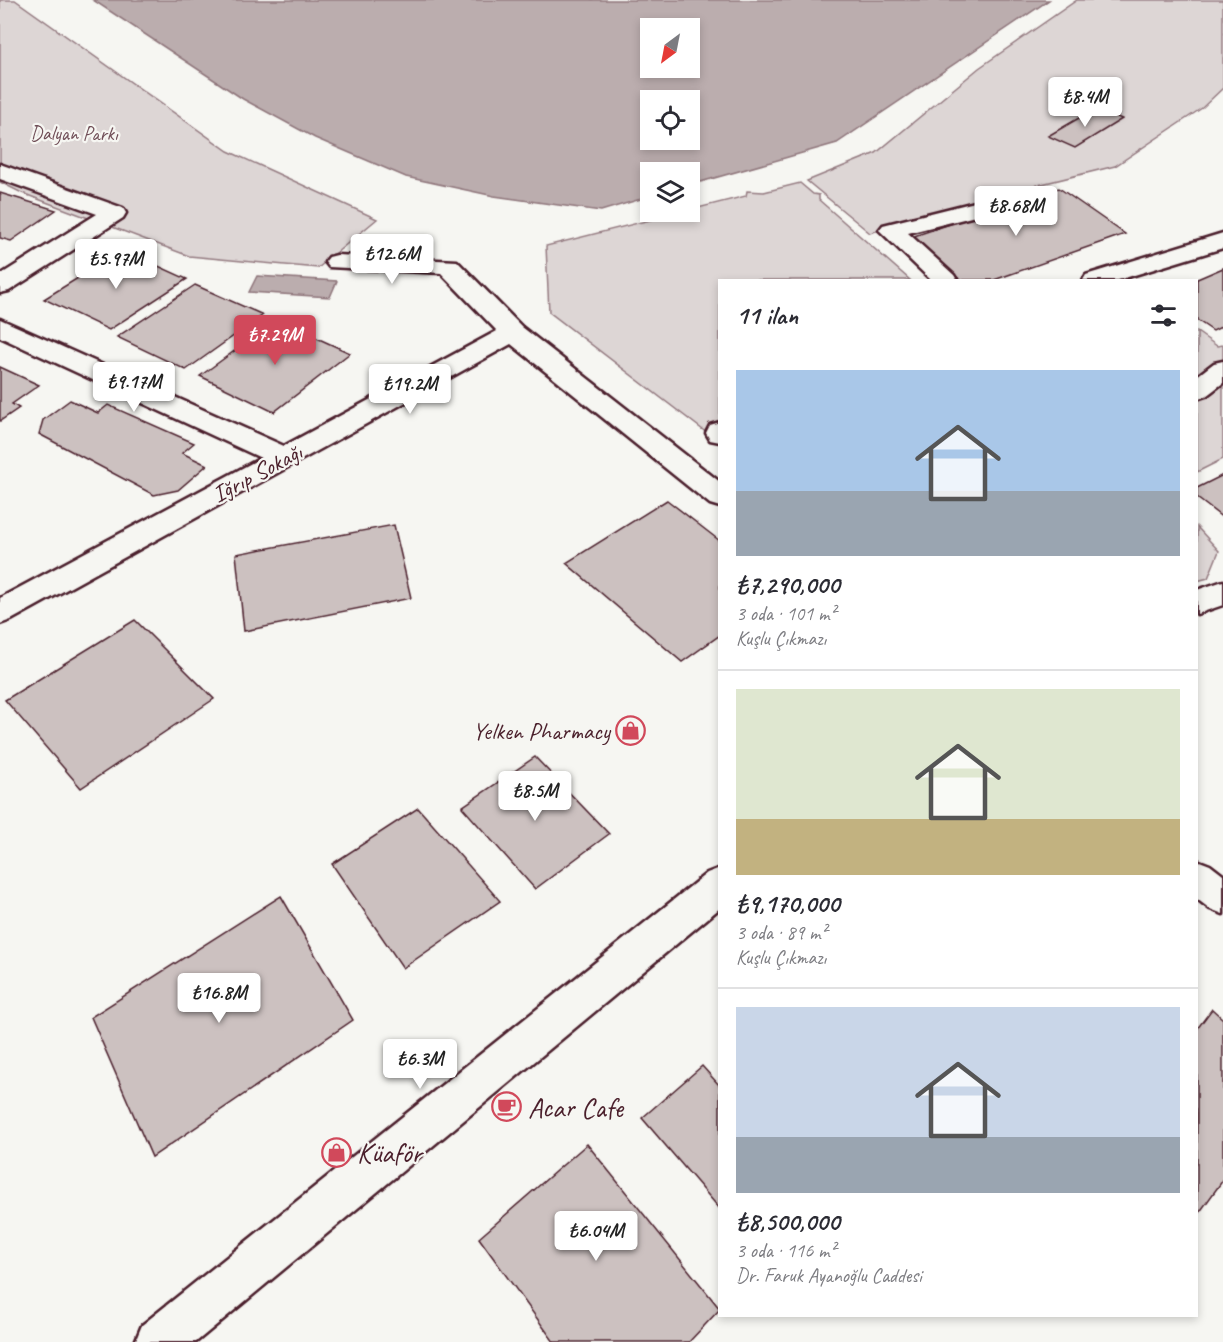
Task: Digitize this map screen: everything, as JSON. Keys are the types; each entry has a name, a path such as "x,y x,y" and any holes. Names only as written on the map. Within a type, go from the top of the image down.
{"street":[{"path":"0,171 115,213 0,286"},
{"path":"944,279 891,230 991,205"},
{"path":"1098,279 1223,240"},
{"path":"337,262 448,266 513,333 718,495"},
{"path":"0,327 286,458"},
{"name":"Iğrıp Sokağı","path":"0,612 513,333"},
{"path":"1198,389 1223,369"},
{"path":"1198,602 1223,593"},
{"path":"1198,878 1223,897"},
{"path":"159,1342 718,887"}],"green space":[{"name":"Dalyan Parkı","path":"0,0 15,0 228,151 377,219 318,268 189,256 22,193 0,182"},
{"path":"1077,0 1223,0 1223,88 1202,108 1115,166 981,199 870,233 807,181 876,153 979,68"},
{"path":"800,183 813,194 819,195 819,200 909,279 718,279 718,441 549,312 546,246 642,222 700,222 700,208 746,196 747,191 764,192"},
{"path":"1198,333 1217,346 1223,345 1223,459 1198,472"},
{"path":"1198,528 1219,551 1208,578 1198,581"}],"shaded area":[{"path":"93,0 1049,0 837,143 700,182 700,162 640,162 640,199 601,211 494,196 406,177 315,138 243,99"},
{"path":"257,276 337,281 330,297 249,292"}],"building":[{"path":"1096,108 1122,119 1075,148 1048,136"},
{"path":"1059,188 1125,234 997,279 960,279 908,238"},
{"path":"0,193 56,210 11,241 0,238"},
{"path":"123,250 187,279 109,330 44,299"},
{"path":"1223,268 1223,326 1213,331 1198,321 1197,279"},
{"path":"195,285 263,315 186,370 117,337"},
{"path":"277,320 350,353 274,412 200,376"},
{"path":"0,367 39,385 12,404 19,408 0,421"},
{"path":"70,400 98,413 108,405 194,443 182,453 207,465 178,490 154,495 39,434 43,420"},
{"path":"1223,475 1223,518 1198,499 1198,488"},
{"path":"667,500 718,539 718,636 682,662 566,563"},
{"path":"394,525 411,598 244,631 236,554"},
{"path":"135,620 214,699 81,788 5,700"},
{"path":"535,757 609,834 535,889 462,807"},
{"path":"418,808 500,901 403,968 332,864"},
{"path":"281,896 353,1020 152,1157 91,1017"},
{"path":"1212,1009 1223,1019 1223,1180 1198,1215 1198,1028"},
{"path":"702,1066 718,1084 718,1207 642,1118"},
{"path":"587,1144 718,1307 718,1311 689,1342 554,1342 479,1238"}],"place":[{"name":"Yelken Pharmacy","path":"631,731"},
{"name":"Acar Cafe","path":"507,1107"},
{"name":"Küaför","path":"336,1152"}]}
